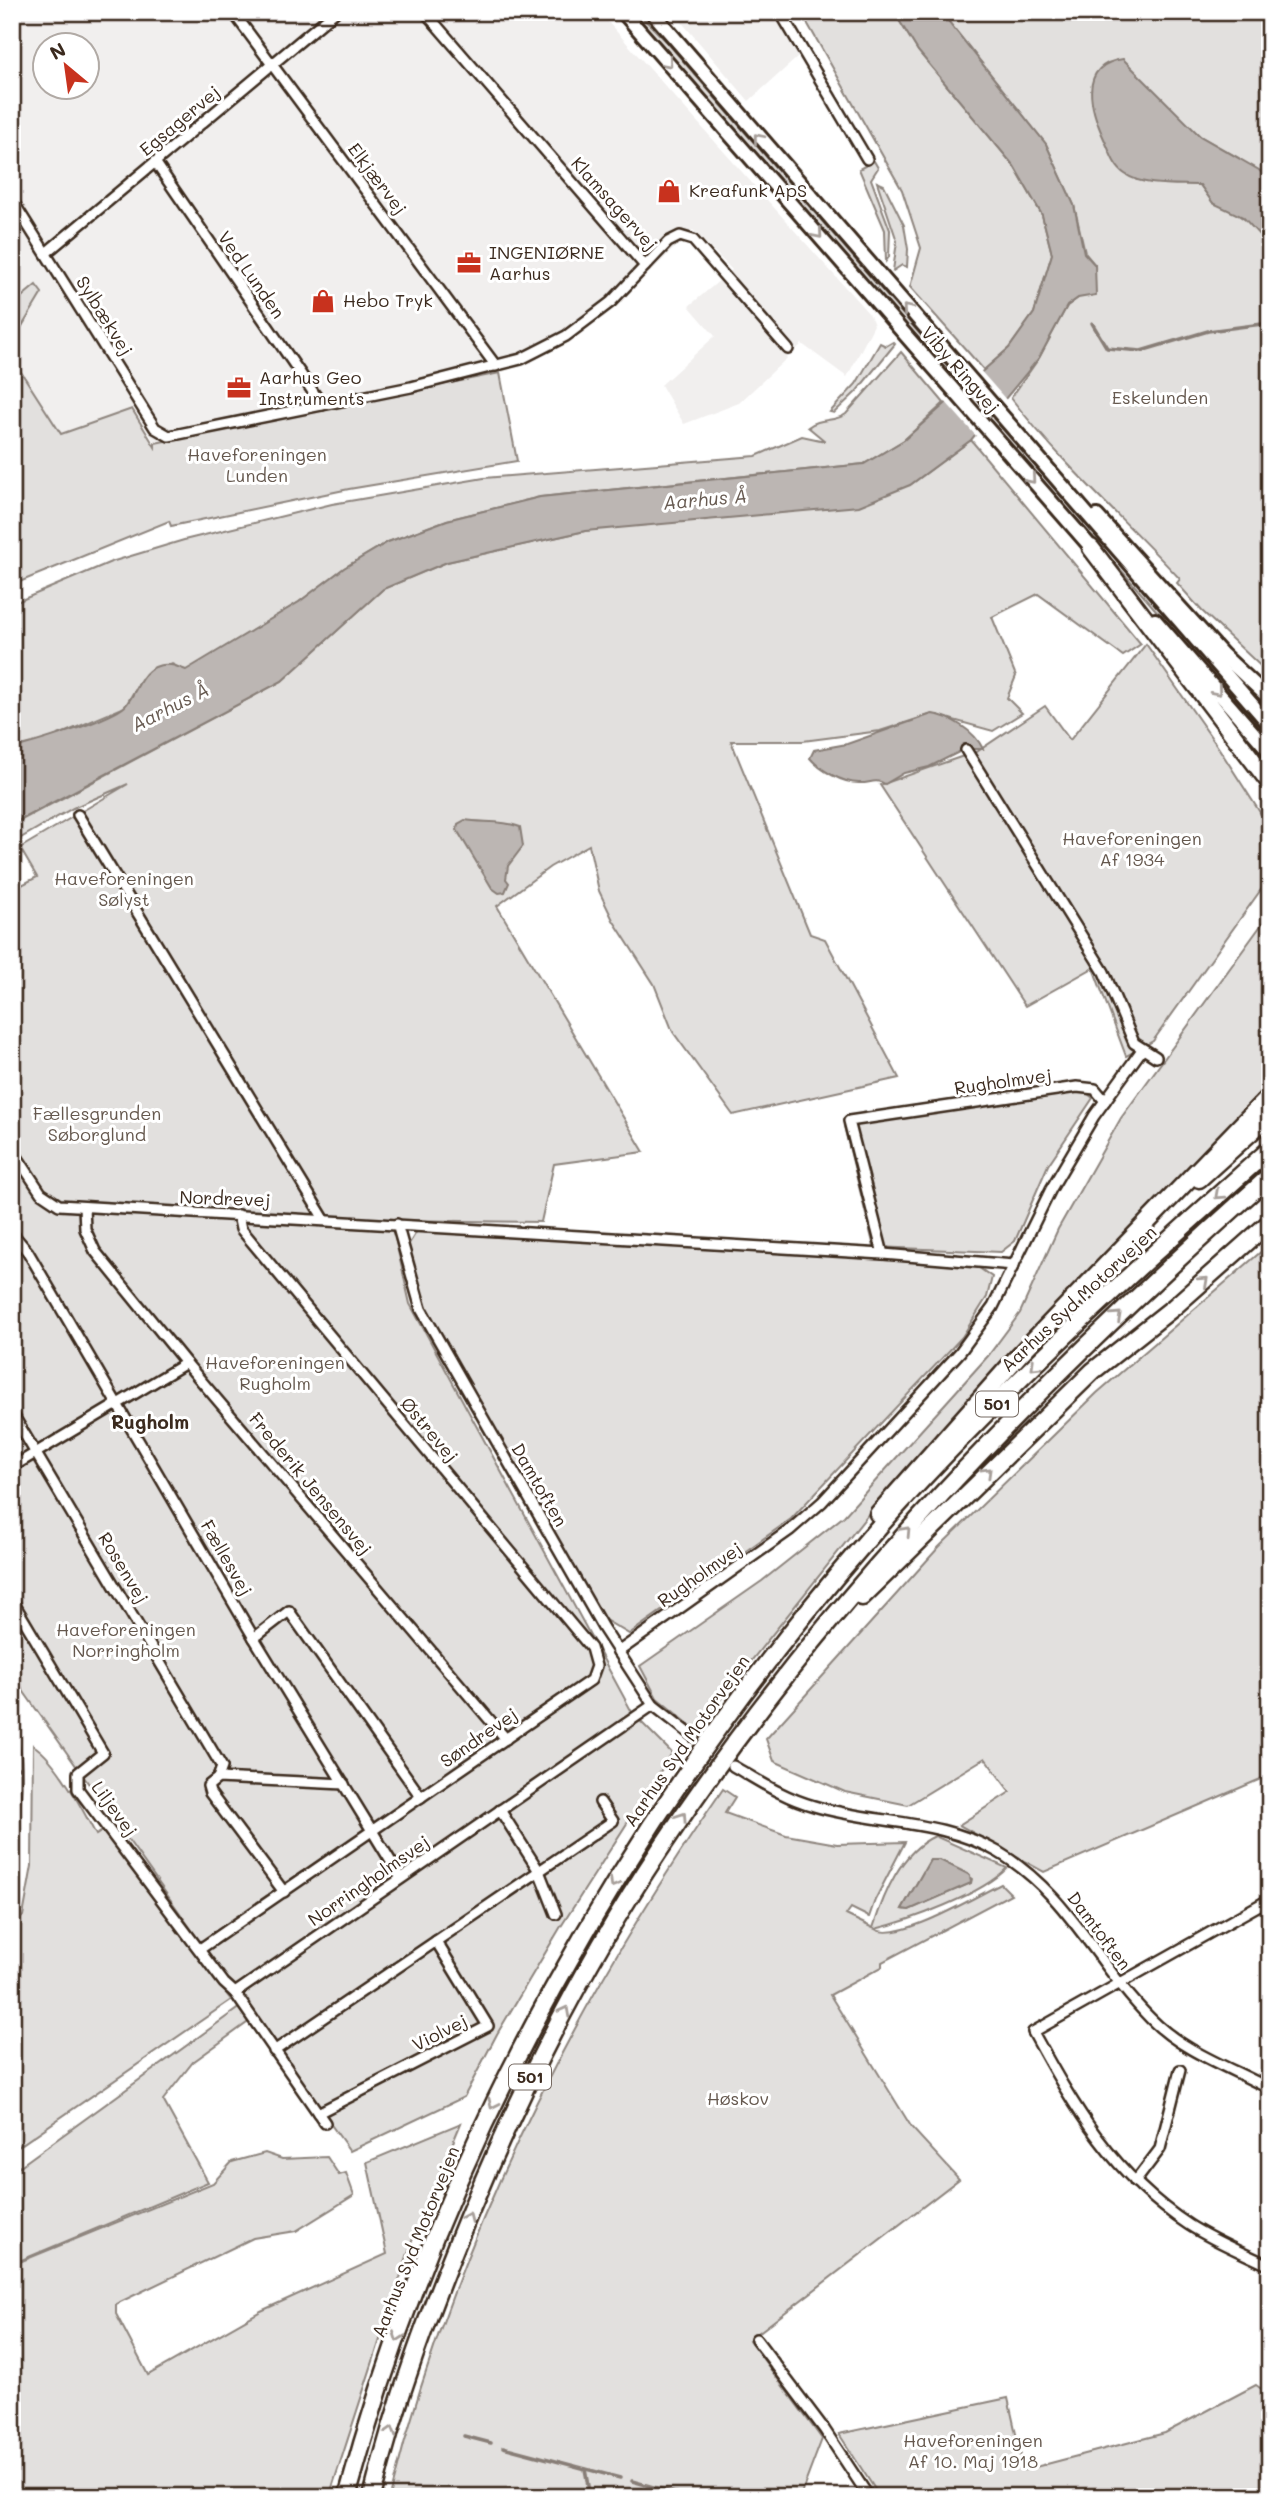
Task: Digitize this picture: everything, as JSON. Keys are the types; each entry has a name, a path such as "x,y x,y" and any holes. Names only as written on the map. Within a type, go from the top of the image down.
{"highway":[{"path":"1091,548 1270,783"},
{"path":"750,1683 799,1613 876,1516 1080,1292 1270,1095"},
{"path":"1080,1292 1270,1115"},
{"name":"Aarhus Syd Motorvejen","path":"347,2497 424,2266 512,2063 630,1855 750,1683 872,1535 945,1457 1079,1323 1270,1149"},
{"name":"501","path":"372,2497 407,2381 446,2270 531,2075 583,1976 650,1864 768,1696 831,1618 964,1469 1095,1337 1270,1176"},
{"path":"768,1696 897,1560 1093,1371 1174,1307 1270,1222"}],"main road":[{"name":"Viby Ringvej","path":"623,12 1270,752"},
{"name":"Viby Ringvej","path":"652,12 1270,725"},
{"path":"1046,468 1117,535 1223,655 1270,699"}],"street":[{"name":"Elkjærvej","path":"233,12 496,366"},
{"name":"Egsagervej","path":"46,253 335,12"},
{"name":"Klamsagervej","path":"425,12 645,266 674,238 680,236 693,240 788,349"},
{"path":"780,12 867,159"},
{"name":"Ved Lunden","path":"155,162 322,405"},
{"name":"Sylbækvej","path":"12,200 161,434 177,436 322,405"},
{"path":"322,405 520,359 566,336 611,302 645,266"},
{"path":"966,750 1104,972 1128,1031 1142,1051 1156,1057"},
{"path":"78,816 324,1219"},
{"path":"1105,1101 1142,1051"},
{"name":"Rugholmvej","path":"618,1652 790,1530 822,1502 960,1352 993,1307 1051,1189 1105,1101 1095,1089 1077,1087 849,1121 883,1254"},
{"name":"Nordrevej","path":"14,1154 41,1193 51,1202 84,1207 397,1224"},
{"name":"Frederik Jensensvej","path":"84,1207 85,1229 95,1251 186,1363 506,1739"},
{"name":"Østrevej","path":"238,1215 241,1229 591,1648 596,1666"},
{"path":"397,1224 883,1254 1014,1265"},
{"name":"Damtoften","path":"397,1224 421,1309 618,1652 653,1705 694,1737"},
{"name":"Fællesvej","path":"12,1233 28,1252 254,1638 401,1878"},
{"path":"12,1467 186,1363"},
{"name":"Rosenvej","path":"12,1412 222,1766 218,1778"},
{"name":"Liljevej","path":"12,1600 103,1754 78,1773 78,1789 224,1983 235,1993"},
{"path":"254,1638 289,1611 421,1797"},
{"name":"Søndrevej","path":"200,1949 591,1680 596,1666"},
{"name":"Norringholmsvej","path":"235,1993 653,1705"},
{"name":"Damtoften","path":"733,1766 774,1790 812,1806 934,1828 968,1838 1001,1854 1069,1912 1119,1983 1153,2022 1180,2041 1270,2089"},
{"path":"284,1892 210,1793 208,1786 218,1778 344,1784"},
{"path":"274,2051 613,1821 600,1802"},
{"path":"500,1810 539,1871 556,1914"},
{"path":"1270,1899 1033,2032 1077,2112 1106,2151 1135,2182 1192,2227 1270,2266"},
{"name":"Violvej","path":"318,2113 488,2026 436,1941"},
{"path":"235,1993 325,2123"},
{"path":"1135,2182 1160,2149 1180,2070"},
{"path":"756,2339 824,2429 869,2497"}],"shaded area":[{"path":"12,12 599,12 870,315 874,325 847,377 802,344 739,403 684,424 661,385 715,336 689,306 732,270 693,230 605,316 560,346 500,373 155,443 134,407 56,460 12,392"},
{"path":"673,12 782,12 798,57 749,101"}],"green space":[{"path":"632,12 637,12 665,40 971,393 968,395"},
{"path":"801,12 894,12 918,51 1014,166 1042,215 1052,254 1034,313 1009,348 984,370 910,287 921,248 902,190"},
{"name":"Eskelunden","path":"941,12 1270,12 1270,675 1202,611 1177,583 1180,579 1072,468 1011,398 1039,358 1067,306 1078,298 1095,265 1085,253 1074,205 1046,144","holes":["1179,118 1200,136 1239,158 1247,221 1228,208 1213,203 1200,185 1137,180"]},
{"path":"874,161 878,168 871,179 890,230 889,257 886,261 885,230 859,169"},
{"path":"877,182 884,185 904,225 908,249 907,267 902,265 893,271 897,241"},
{"path":"36,285 42,293 12,343 12,305"},
{"path":"893,342 895,344 856,392 834,413 830,412 856,384 880,343 886,346"},
{"path":"901,352 944,403 904,440 864,464 540,497 447,520 388,542 344,568 299,602 186,671 172,664 141,679 125,707 42,742 12,748 12,604 111,562 184,540 332,504 484,478 756,456 802,436 825,441 808,427 846,414"},
{"name":"Haveforeningen Lunden","path":"12,358 61,434 132,409 155,447 155,443 500,373 517,461 349,489 171,526 169,521 12,585"},
{"path":"986,410 1270,736 1270,741 983,412"},
{"path":"971,440 1141,644 1123,656 1038,594 992,617 1016,676 1007,698 1022,713 993,731 932,714 880,731 803,741 731,741 810,934 825,939 899,1078 733,1115 673,1032 654,984 613,920 599,891 589,845 550,867 497,906 644,1152 554,1164 541,1222 391,1220 410,1304 633,1714 672,1753 560,1928 497,2034 464,2097 350,2151 254,2018 193,2062 163,2100 208,2182 12,2264 12,2172 244,2004 12,1675 12,890 37,877 20,848 128,784 73,808 12,843 12,825 282,681 383,589 447,562 585,531 910,485"},
{"name":"Haveforeningen Af 1934","path":"1146,644 1218,747 1270,828 1270,877 1153,1041 1126,1056 1093,968 1025,1006 880,785 978,751 1045,706 1070,740"},
{"path":"1270,913 1270,1084 1095,1266 890,1487 696,1730 657,1698 640,1666 762,1581 844,1516 988,1356 1020,1313 1058,1229 1121,1118"},
{"path":"1083,1090 1093,1098 1048,1165 1015,1241 1001,1252 874,1247 844,1126"},
{"path":"417,1231 972,1263 992,1277 987,1297 962,1337 791,1519 629,1634 602,1618 423,1305 407,1247"},
{"path":"1270,1244 1270,1775 1044,1872 959,1825 1010,1792 985,1758 908,1805 845,1792 774,1761 766,1739 939,1547 1097,1393"},
{"path":"12,1725 18,1740 22,1776 12,1871"},
{"path":"33,1745 60,1773 96,1835 104,1830 231,2000 12,2151 12,1927 23,1916 32,1866"},
{"name":"Høskov","path":"723,1789 735,1797 725,1813 786,1835 837,1844 905,1842 869,1917 851,1908 846,1915 873,1928 888,1888 903,1863 912,1852 935,1836 1007,1868 996,1878 964,1897 907,1920 875,1929 886,1932 918,1925 1001,1884 1011,1894 882,1962 882,1967 830,1995 912,2128 959,2179 749,2340 822,2439 800,2497 390,2497 416,2402 448,2309 484,2218 524,2128 569,2040 668,1871","holes":["930,1860 972,1879 971,1883 909,1910 902,1909"]},
{"path":"461,2123 412,2241 329,2497 12,2497 12,2265 213,2183 232,2162 265,2153 282,2159 327,2157 339,2175 346,2173 354,2195 296,2231 253,2238 116,2304 116,2314 148,2375 261,2311 387,2254 367,2162"},
{"name":"Haveforeningen Af 10. Maj 1918","path":"1256,2385 1270,2395 1270,2497 880,2497 839,2434 1008,2398 1024,2470 1165,2433"}],"water":[{"name":"Aarhus Å","path":"894,12 941,12 1046,144 1074,205 1084,253 1095,265 1096,295 1078,298 1067,306 1039,358 971,440 910,485 859,506 585,531 447,562 383,589 282,681 12,824 12,748 72,730 117,711 125,706 150,670 167,665 186,670 299,602 344,568 388,542 447,520 540,497 864,464 904,440 1009,348 1034,313 1052,254 1042,215 1014,166 918,51"},
{"path":"1123,59 1200,136 1259,170 1270,181 1270,247 1243,217 1213,203 1200,185 1141,181 1125,174 1118,167 1095,116 1091,91 1098,70 1108,63"},
{"path":"932,714 961,726 974,736 983,749 965,749 929,767 904,773 885,784 878,781 846,781 825,771 810,758 814,750 847,744"},
{"path":"465,820 507,823 520,827 523,846 508,866 506,879 509,883 505,892 499,893 492,888 457,830 458,824"},
{"path":"930,1860 940,1860 970,1875 971,1883 909,1910 902,1909"}],"pier":[{"path":"979,369 1008,402 976,436 944,400"}],"waterway":[{"path":"1092,323 1107,348 1141,351 1208,331 1270,323"},
{"path":"12,1768 19,1768"},
{"path":"464,2436 491,2443"},
{"path":"503,2447 620,2478"},
{"path":"585,2469 590,2497"},
{"path":"632,2481 689,2497"},
{"path":"302,2497 308,2494"}],"place":[{"name":"Kreafunk ApS","path":"669,191"},
{"name":"INGENIØRNE Aarhus","path":"469,263"},
{"name":"Hebo Tryk","path":"323,301"},
{"name":"Aarhus Geo Instruments","path":"239,388"}],"district":[{"name":"Rugholm","path":"150,1422"}],"park label":[{"name":"Haveforeningen Sølyst","path":"124,889"},
{"name":"Fællesgrunden Søborglund","path":"97,1124"},
{"name":"Haveforeningen Rugholm","path":"275,1373"},
{"name":"Haveforeningen Norringholm","path":"126,1640"}]}
